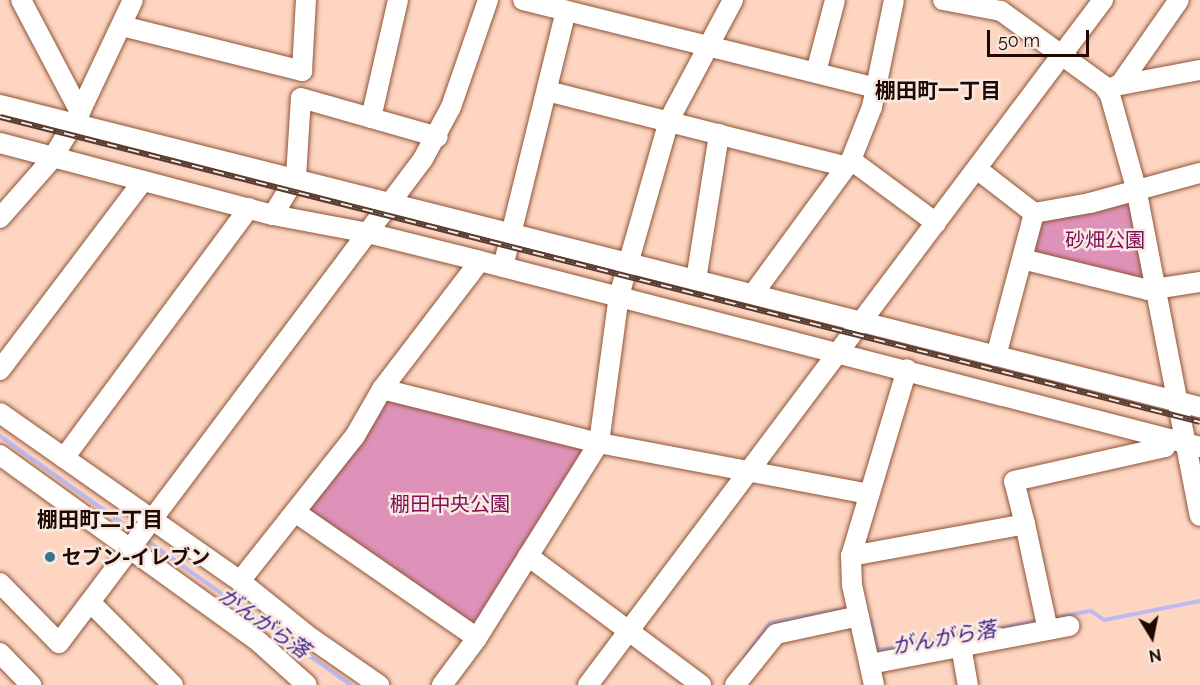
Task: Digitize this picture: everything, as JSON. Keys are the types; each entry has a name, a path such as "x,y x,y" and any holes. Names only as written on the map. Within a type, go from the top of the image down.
{"street":[{"path":"21,0 76,118"},
{"path":"0,218 52,159 76,118 133,0"},
{"path":"273,215 296,177 306,0"},
{"path":"371,118 398,0"},
{"path":"0,583 59,643 392,202 438,137 465,72 488,0"},
{"path":"523,0 876,88"},
{"path":"442,685 477,638 599,443 619,296 669,120 734,0"},
{"path":"816,72 835,0"},
{"path":"753,294 849,163 876,88 894,0"},
{"path":"943,0 1003,6 1061,56 1114,87 1200,70"},
{"path":"588,685 1103,0"},
{"path":"1179,0 1114,87 1157,290 1175,401 1189,443 1200,516"},
{"path":"503,267 566,11"},
{"path":"122,26 302,71"},
{"path":"547,91 719,134 849,163 936,223"},
{"path":"301,98 438,137"},
{"path":"0,105 76,118 392,202 1200,407"},
{"path":"696,280 719,134"},
{"path":"0,143 52,159 273,215 368,232 1189,443"},
{"path":"976,168 1034,213 1090,203 1136,188 1200,173"},
{"path":"0,370 142,182"},
{"path":"64,458 249,208"},
{"path":"996,356 1034,213"},
{"path":"1022,259 1157,290 1200,282"},
{"path":"240,581 355,436 382,389 480,261"},
{"path":"874,685 859,616 851,556 908,369"},
{"path":"382,389 599,443 869,494"},
{"path":"0,413 240,581 311,638 380,685"},
{"path":"1048,630 1014,481 1189,443"},
{"path":"0,455 259,642 307,685"},
{"path":"295,512 477,638"},
{"path":"851,556 1025,524"},
{"path":"528,556 701,685"},
{"path":"90,602 173,685"},
{"path":"735,685 776,634 859,616"},
{"path":"870,664 1069,626"},
{"path":"961,646 968,685"},
{"path":"0,653 30,685"}],"green space":[{"name":"砂畑公園","path":"1131,203 1146,282 1033,256 1042,219"},
{"name":"棚田中央公園","path":"385,400 590,448 475,630 303,507"}],"waterway":[{"name":"がんがら落","path":"0,436 135,532"},
{"name":"がんがら落","path":"146,540 351,685"},
{"name":"がんがら落","path":"1054,618 1091,611 1104,620 1200,601"},
{"name":"がんがら落","path":"745,657 770,623 848,608"},
{"name":"がんがら落","path":"871,621 877,647 881,650 1037,621"}],"railway":[{"path":"0,117 1200,422"}],"place":[{"name":"セブン-イレブン","path":"50,557"}],"district":[{"name":"棚田町一丁目","path":"938,91"},
{"name":"棚田町二丁目","path":"100,520"}]}
